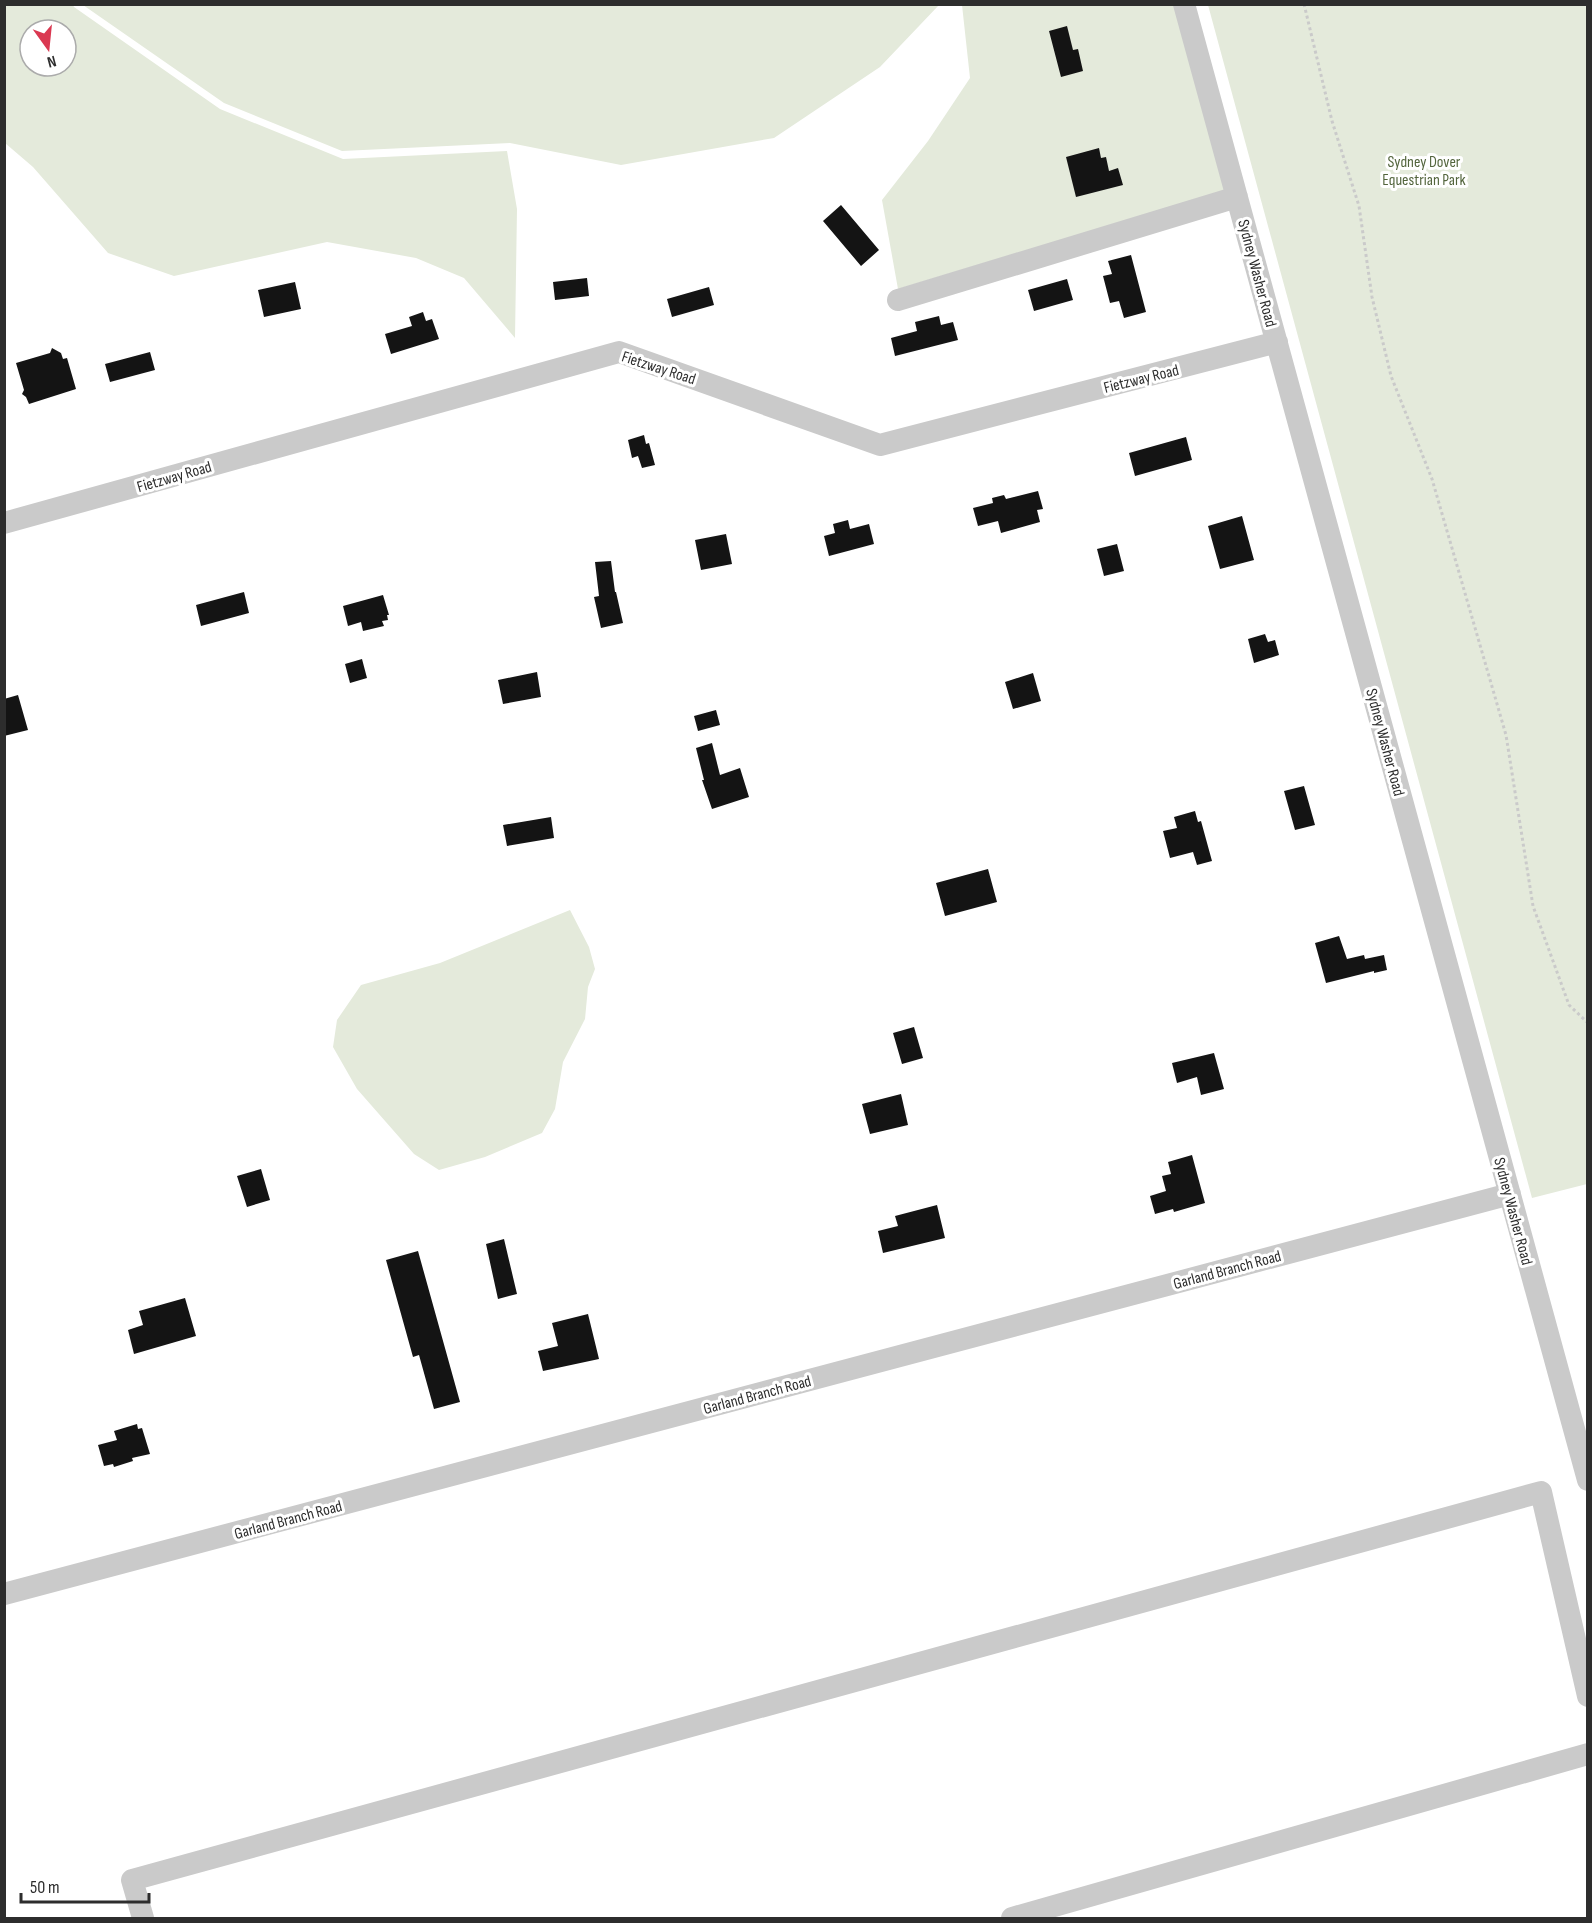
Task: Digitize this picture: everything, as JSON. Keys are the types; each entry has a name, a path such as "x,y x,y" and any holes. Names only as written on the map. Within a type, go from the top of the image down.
{"street":[{"name":"Sydney Washer Road","path":"1184,4 1587,1480"},
{"path":"898,300 1237,197"},
{"name":"Fietzway Road","path":"4,523 619,352 880,445 1277,342"},
{"name":"Garland Branch Road","path":"4,1594 1510,1194"},
{"path":"143,1918 132,1880 1541,1492 1587,1696"},
{"path":"1012,1918 1587,1754"}],"path":[{"path":"1304,4 1332,121 1359,206 1372,297 1391,376 1432,479 1506,735 1533,906 1569,1005 1587,1023"}],"green space":[{"path":"4,5 73,5 220,109 343,159 507,151 517,209 515,338 464,278 416,258 327,242 174,276 108,253 33,167 5,143"},
{"path":"83,5 939,5 880,67 774,138 621,165 510,143 342,151 224,103"},
{"path":"962,5 1175,5 1226,190 898,289 882,200 928,141 970,78"},
{"name":"Sydney Dover Equestrian Park","path":"1208,5 1587,5 1587,1184 1532,1198"},
{"path":"570,910 589,947 595,969 588,987 585,1019 563,1062 555,1109 542,1133 485,1157 439,1170 414,1154 357,1089 333,1047 337,1020 361,985 440,963"}],"building":[{"path":"1067,26 1073,50 1078,49 1083,71 1061,77 1049,31"},
{"path":"1099,148 1101,158 1106,157 1109,171 1118,168 1123,185 1076,197 1066,157"},
{"path":"841,205 879,250 861,266 823,221"},
{"path":"1131,255 1146,312 1124,318 1119,301 1110,303 1103,276 1112,274 1108,261"},
{"path":"587,278 589,296 555,300 553,282"},
{"path":"1067,279 1073,300 1034,311 1028,290"},
{"path":"295,282 301,309 264,317 258,290"},
{"path":"709,287 714,305 672,317 667,299"},
{"path":"423,312 426,321 432,319 439,339 391,354 385,334 412,326 409,317"},
{"path":"939,316 941,325 953,322 958,340 895,356 891,338 917,331 915,322"},
{"path":"52,348 61,353 63,359 67,358 76,389 29,404 22,394 24,390 16,363 50,353"},
{"path":"150,352 155,370 110,382 105,364"},
{"path":"644,435 646,444 649,443 655,465 642,468 638,456 632,458 628,440"},
{"path":"1186,437 1192,460 1135,476 1129,453"},
{"path":"1038,491 1043,509 1037,510 1040,522 1001,533 998,521 978,526 973,508 993,503 992,498 1004,495 1006,499"},
{"path":"1242,516 1254,560 1220,569 1208,526"},
{"path":"848,520 850,529 869,524 874,544 829,556 824,536 835,533 833,524"},
{"path":"726,534 732,564 701,570 695,540"},
{"path":"1117,544 1124,571 1104,576 1097,549"},
{"path":"611,561 615,592 623,623 601,628 594,597 599,596 595,562"},
{"path":"244,592 249,613 201,626 196,605"},
{"path":"383,595 389,615 387,615 388,620 382,621 384,626 363,631 361,622 348,626 343,606"},
{"path":"1265,634 1268,642 1275,640 1279,655 1254,663 1248,639"},
{"path":"362,659 367,678 350,683 345,664"},
{"path":"537,672 541,697 503,704 498,680"},
{"path":"1033,673 1041,701 1013,709 1005,682"},
{"path":"18,695 28,730 4,736 4,699"},
{"path":"716,710 720,725 698,731 694,716"},
{"path":"712,743 720,775 740,768 749,797 712,809 702,780 704,780 696,748"},
{"path":"1304,786 1315,825 1295,830 1284,791"},
{"path":"1195,811 1198,822 1201,821 1212,861 1197,865 1193,852 1170,858 1163,831 1177,828 1174,817"},
{"path":"551,817 554,838 507,846 503,825"},
{"path":"988,869 997,902 945,916 936,883"},
{"path":"1339,936 1347,959 1364,955 1365,959 1384,955 1387,970 1326,983 1315,943"},
{"path":"914,1027 923,1058 902,1064 893,1033"},
{"path":"1214,1053 1224,1089 1201,1095 1197,1077 1177,1083 1172,1063"},
{"path":"901,1094 908,1125 870,1134 862,1104"},
{"path":"1192,1155 1205,1203 1174,1212 1173,1209 1155,1214 1150,1196 1166,1191 1162,1176 1171,1174 1168,1162"},
{"path":"261,1169 270,1200 247,1207 237,1176"},
{"path":"937,1205 945,1238 883,1253 878,1231 898,1226 895,1216"},
{"path":"504,1239 517,1294 498,1299 486,1244"},
{"path":"418,1251 460,1402 434,1409 419,1355 413,1357 386,1260"},
{"path":"185,1298 196,1336 134,1354 128,1330 143,1325 139,1311"},
{"path":"588,1314 599,1359 543,1371 538,1351 558,1346 552,1323"},
{"path":"137,1424 138,1429 142,1428 150,1454 132,1458 133,1461 114,1467 113,1464 104,1466 98,1445 117,1440 114,1431"}]}
